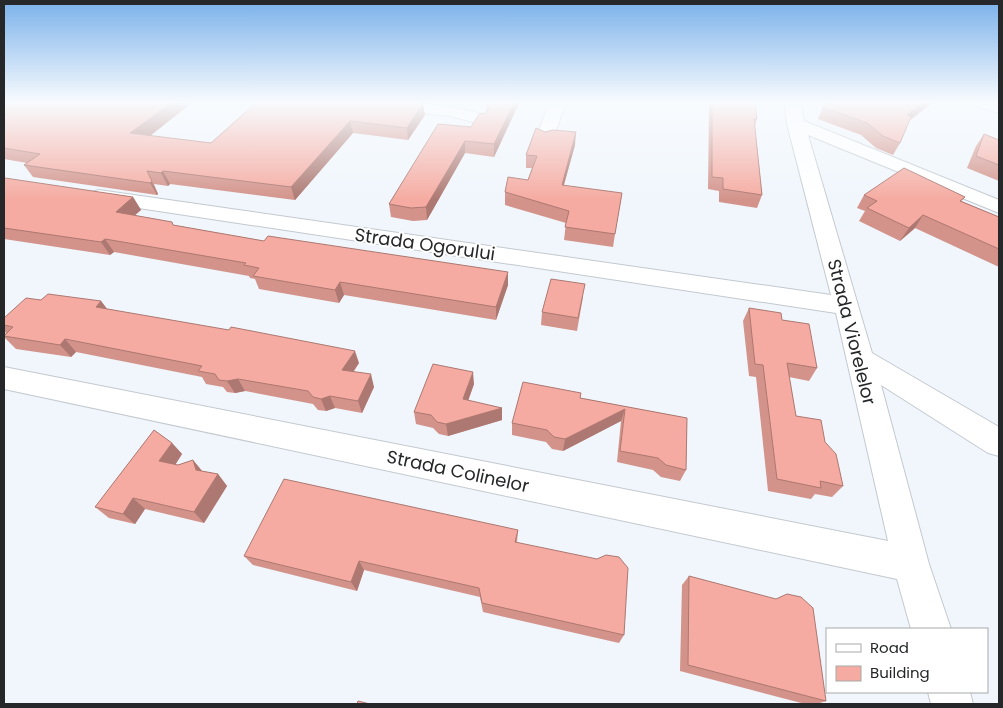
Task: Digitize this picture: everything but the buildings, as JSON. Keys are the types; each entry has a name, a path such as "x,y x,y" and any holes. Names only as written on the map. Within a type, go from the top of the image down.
{"street":[{"name":"Strada Viorelelor","path":"800,134 847,306 912,564 931,628"},
{"path":"842,134 999,207"},
{"name":"Strada Ogorului","path":"82,193 847,306"},
{"path":"859,358 999,443"},
{"name":"Strada Colinelor","path":"4,378 912,564"}]}
